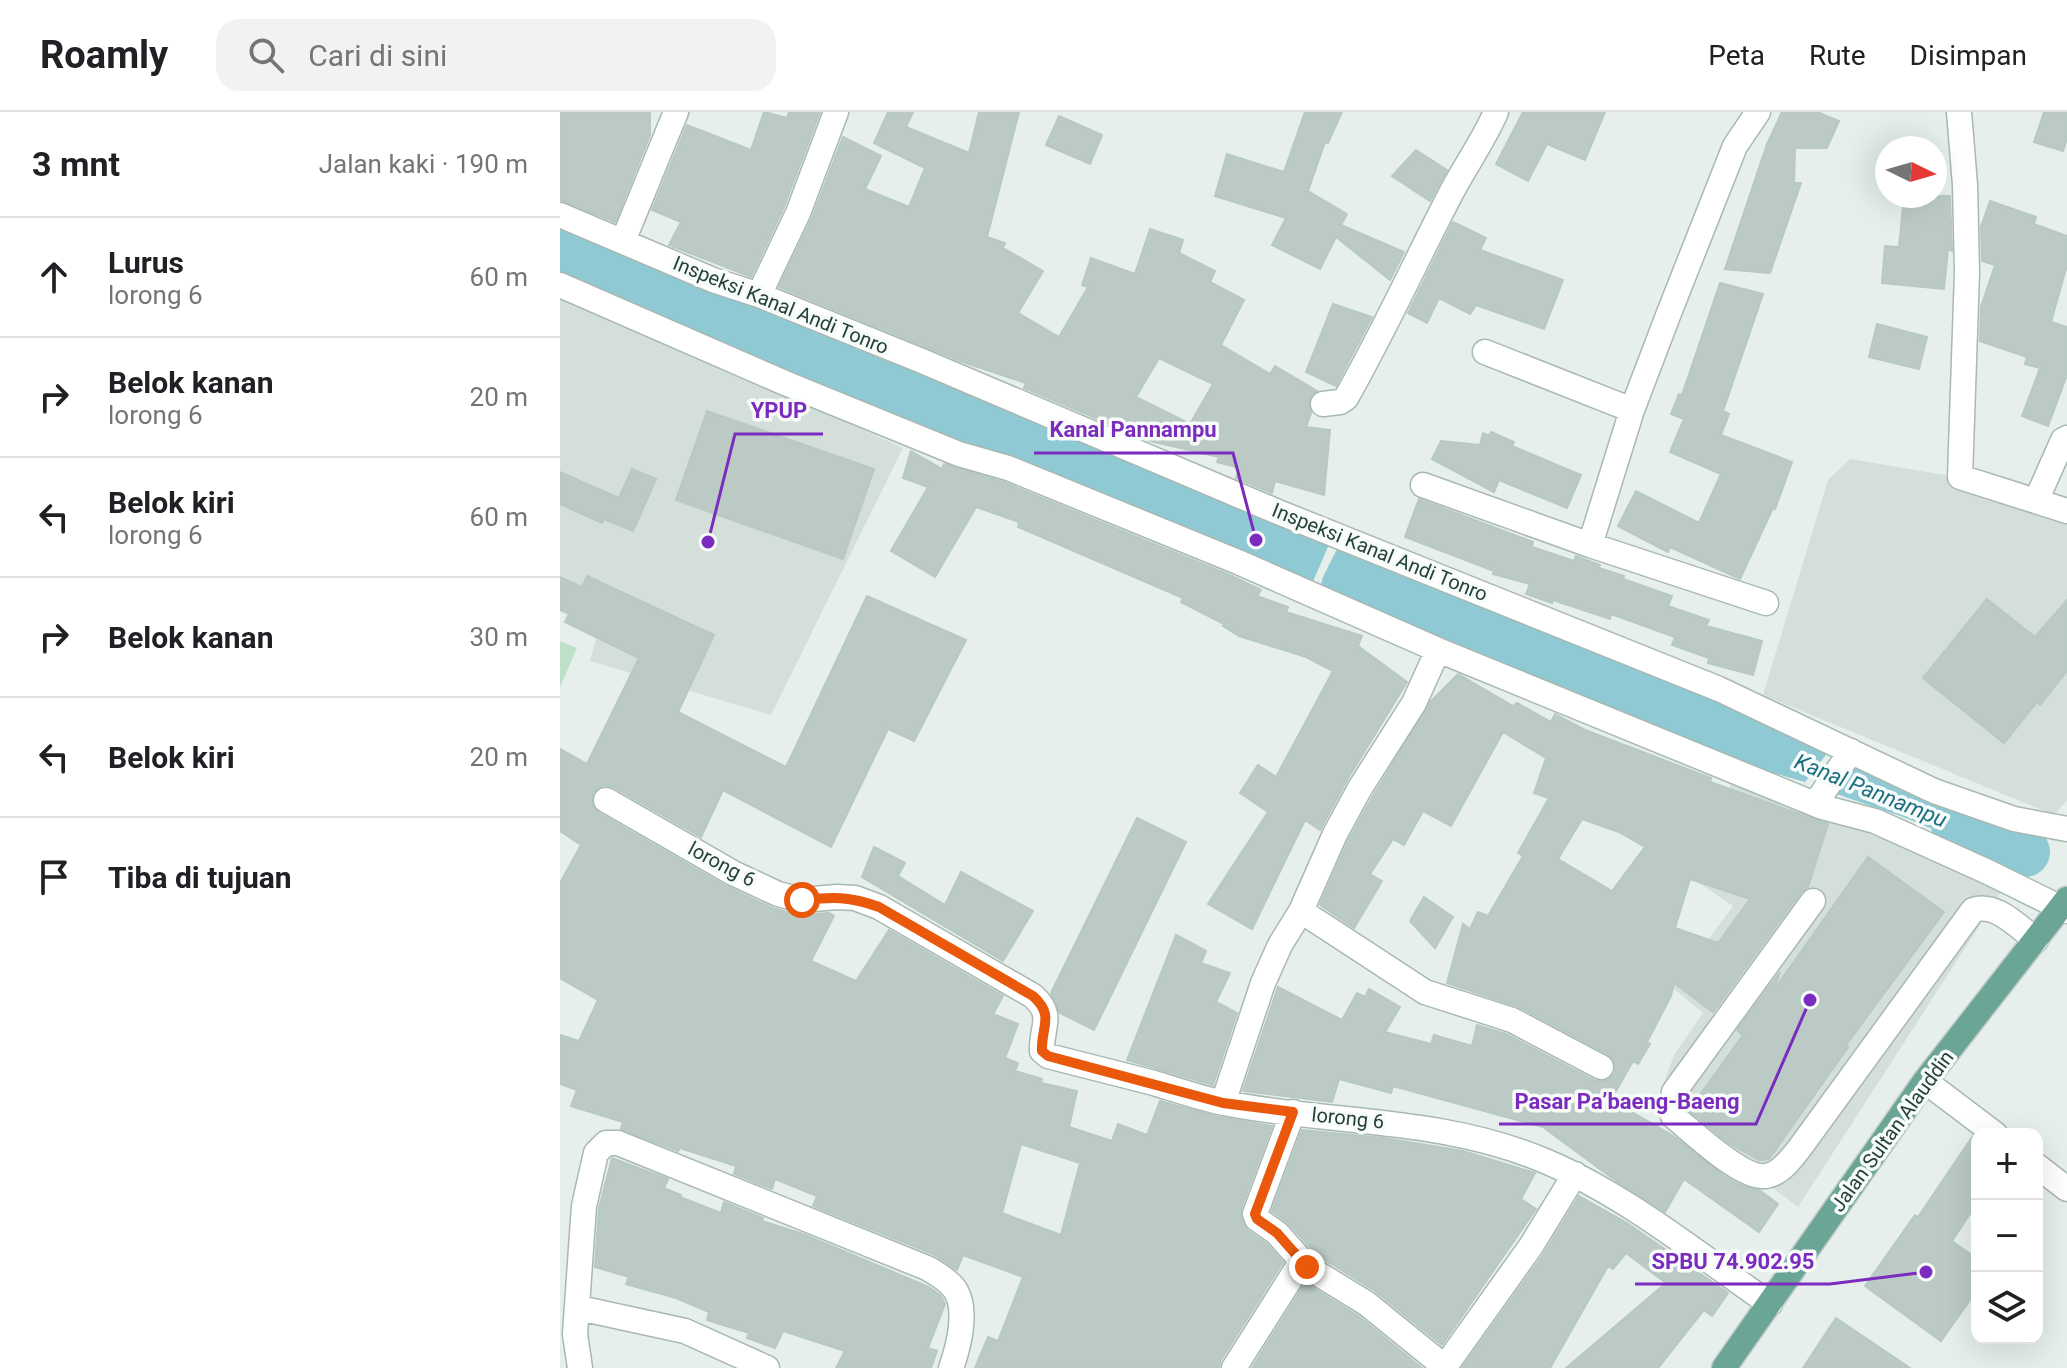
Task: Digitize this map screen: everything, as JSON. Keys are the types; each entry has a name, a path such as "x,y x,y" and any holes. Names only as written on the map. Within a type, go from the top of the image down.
{"main road":[{"name":"Jalan Sultan Alauddin","path":"1724,1368 1925,1081 2064,906"}],"street":[{"path":"623,241 676,112"},
{"path":"759,295 798,213 836,112"},
{"path":"1323,404 1346,398 1378,341 1390,310 1451,192 1496,112"},
{"path":"1590,545 1632,410 1735,146 1758,112"},
{"path":"1959,112 1967,272 1960,477 2067,511"},
{"name":"Inspeksi Kanal Andi Tonro","path":"560,215 1697,680 1848,755 1934,791 2014,819 2067,829"},
{"path":"560,285 888,426 959,454 1008,468 1225,557 1438,650 1820,797 2064,906"},
{"path":"1485,352 1632,410"},
{"path":"2036,501 2063,440 2067,438"},
{"path":"1423,485 1590,545 1766,603"},
{"path":"1223,1103 1263,983 1280,945 1301,911 1335,834 1414,703 1438,650"},
{"path":"1820,797 1848,755"},
{"name":"lorong 6","path":"606,800 733,873 778,894 802,900 855,898 879,907 1033,996 1043,1005 1047,1017 1042,1051 1048,1056 1223,1103 1447,1131 1495,1143 1575,1174 1647,1219 1770,1304"},
{"path":"1813,901 1674,1092 1672,1100 1673,1116 1740,1169 1755,1176 1768,1176 1779,1171 1799,1149 1973,910 1983,906 1993,909 2036,940"},
{"path":"1301,911 1425,992 1512,1020 1601,1067"},
{"path":"1925,1081 1987,1128"},
{"path":"1293,1112 1255,1214 1257,1219 1277,1233 1301,1262 1366,1303 1445,1368 1531,1246 1575,1174"},
{"path":"580,1368 568,1335 579,1308 584,1206 596,1153 606,1143 618,1143 927,1268 940,1276 954,1288 961,1303 961,1320 951,1368"},
{"path":"2043,1171 2067,1189"},
{"path":"1234,1368 1301,1262"},
{"path":"579,1308 685,1331 767,1368"}],"shaded area":[{"path":"560,292 903,448 771,715 590,661 600,624 560,609"},
{"path":"1850,459 2004,485 2067,505 2067,800 2054,815 1763,695 1828,480"},
{"path":"1731,784 1897,825 2007,883 1798,1207 1658,1100 1674,1055 1703,1013 1673,988 1733,906 1696,881"}],"green space":[{"path":"560,641 577,648 560,687"}],"water":[{"path":"560,224 1331,540 1311,586 560,281"},
{"path":"1340,543 1832,747 1805,782 1770,772 1382,615 1352,598 1320,588"},
{"path":"1853,759 1986,821 2030,837 2013,862 1906,818 1831,792"}],"building":[{"path":"560,112 650,112 650,135 615,222 560,200"},
{"path":"764,112 787,118 789,112 820,112 784,207 751,277 669,245 681,222 652,210 687,125 751,150"},
{"path":"888,112 913,112 906,127 969,153 979,112 1019,112 987,237 1005,243 1003,248 1043,271 1018,313 1059,337 1088,287 1082,285 1091,258 1135,274 1150,229 1183,240 1179,253 1215,271 1210,282 1244,300 1221,345 1270,374 1275,366 1317,391 1309,399 1311,413 1306,427 1330,430 1324,495 1275,481 1272,493 1236,478 1240,468 1217,462 1219,457 1150,441 1024,388 1026,383 963,362 779,287 812,218 843,137 881,156 865,189 909,207 925,168 874,143","holes":["1159,358 1213,384 1190,424 1136,397"]},
{"path":"1305,112 1342,112 1328,143 1325,142 1308,191 1347,214 1341,225 1404,252 1390,280 1336,237 1320,269 1272,245 1286,218 1215,196 1227,154 1284,172"},
{"path":"1523,112 1605,112 1585,160 1547,144 1528,181 1496,164"},
{"path":"1782,112 1817,112 1839,121 1827,148 1795,148 1794,183 1801,183 1770,273 1725,269 1767,144"},
{"path":"2044,112 2067,112 2067,138 2063,151 2034,142"},
{"path":"1059,116 1102,135 1090,164 1046,145"},
{"path":"1416,150 1447,170 1430,201 1392,176"},
{"path":"1947,196 1950,196 1952,251 1948,249 1944,289 1882,283 1885,246 1899,247 1903,208 1947,208"},
{"path":"1990,201 2036,217 2034,224 2067,236 2067,265 2051,322 2067,327 2067,375 2048,426 2022,416 2040,368 2025,364 2027,357 1980,341 1981,307 1995,265 1982,261 1981,227"},
{"path":"1453,222 1486,238 1480,250 1563,280 1544,329 1476,305 1470,314 1439,298 1427,323 1408,313"},
{"path":"1720,283 1763,294 1723,411 1729,414 1721,435 1792,462 1775,509 1740,579 1670,547 1668,552 1618,526 1636,491 1699,523 1721,474 1670,452 1684,419 1671,414 1679,394 1682,395"},
{"path":"1333,304 1372,317 1336,386 1306,372"},
{"path":"1877,324 1927,337 1919,369 1869,357"},
{"path":"707,411 874,469 843,559 676,500"},
{"path":"1491,432 1514,442 1512,446 1581,475 1567,508 1499,480 1494,492 1432,459 1441,441 1480,445 1483,433 1489,436"},
{"path":"911,451 942,469 944,464 1003,482 1232,576 1261,590 1257,596 1288,607 1286,612 1362,636 1358,646 1407,682 1320,830 1305,820 1252,929 1208,904 1268,812 1240,793 1258,765 1276,777 1333,671 1306,657 1239,636 1224,624 1181,602 1183,598 1018,527 1019,522 976,507 935,577 891,551 928,487 903,478"},
{"path":"632,469 656,479 633,531 604,519 602,523 560,504 560,472 619,498"},
{"path":"1419,499 1533,542 1532,547 1574,561 1576,556 1600,565 1599,568 1624,576 1623,579 1672,596 1668,606 1709,620 1706,626 1762,641 1753,675 1708,663 1709,658 1672,645 1675,637 1611,614 1610,619 1526,594 1530,584 1493,574 1494,571 1405,537"},
{"path":"587,576 714,635 678,712 786,767 867,596 966,640 914,741 888,729 831,847 723,790 701,837 613,787 605,785 593,793 593,807 726,886 772,908 799,915 829,913 834,916 811,961 856,981 889,930 1003,996 993,1014 1018,1024 1005,1058 1018,1063 1015,1071 1042,1079 1041,1083 1077,1091 1069,1127 1112,1141 1118,1124 1147,1135 1160,1101 1219,1117 1272,1126 1241,1209 1241,1218 1248,1231 1267,1244 1283,1262 1221,1360 1219,1368 975,1368 988,1337 998,1341 1023,1277 963,1255 957,1270 933,1254 813,1206 817,1196 775,1179 772,1189 734,1174 736,1166 680,1148 678,1151 621,1129 623,1122 571,1106 577,1090 560,1084 560,1035 579,1041 598,1000 560,978 560,883 581,845 560,831 560,749 587,764 639,658 565,622 569,614 560,610 560,577 582,587","holes":["1021,1144 1080,1163 1061,1235 1002,1213"]},
{"path":"1987,599 2035,637 2067,600 2067,671 2004,743 1923,678"},
{"path":"1458,674 1513,706 1517,703 1551,722 1555,714 1585,730 1711,778 1710,782 1828,824 1808,887 1801,892 1713,1012 1674,983 1671,996 1647,1042 1650,1044 1638,1064 1633,1061 1611,1100 1672,1135 1724,1176 1759,1190 1778,1204 1759,1232 1684,1179 1665,1212 1612,1178 1543,1127 1393,1086 1391,1093 1339,1079 1332,1102 1243,1091 1278,987 1342,1020 1357,993 1365,997 1369,989 1400,1007 1385,1032 1431,1044 1434,1035 1472,1046 1477,1025 1506,1034 1595,1081 1608,1080 1615,1073 1614,1060 1608,1054 1519,1007 1447,983 1463,924 1470,929 1478,912 1488,916 1523,856 1518,853 1549,798 1534,793 1546,758 1503,732 1451,826 1423,811 1404,845 1393,839 1370,874 1382,881 1354,928 1320,905 1348,841 1431,701","holes":["1582,819 1619,832 1645,847 1612,891 1558,859","1690,879 1750,899 1718,943 1675,928"]},
{"path":"1137,818 1186,842 1094,1030 1060,1013 1051,993"},
{"path":"874,847 905,863 898,876 945,905 961,872 1033,911 1003,961 862,877"},
{"path":"1868,857 1944,912 1846,1045 1848,1047 1769,1159 1759,1160 1727,1142 1689,1110 1743,1035 1737,1030 1780,972 1774,990"},
{"path":"1424,897 1453,917 1435,948 1410,921"},
{"path":"1176,935 1206,951 1201,963 1230,973 1216,1002 1237,1013 1213,1085 1127,1060"},
{"path":"1302,1130 1384,1138 1463,1151 1535,1173 1521,1199 1536,1209 1442,1345 1375,1291 1317,1255 1288,1223 1272,1211"},
{"path":"1971,1139 1971,1212 1952,1241 1971,1255 1971,1298 1941,1341 1865,1286 1915,1215 1918,1217"},
{"path":"612,1158 668,1179 664,1188 680,1197 721,1213 724,1202 763,1218 762,1221 803,1234 929,1287 941,1296 945,1304 928,1348 937,1351 931,1368 836,1368 845,1351 783,1331 775,1348 747,1338 749,1333 707,1320 709,1312 676,1298 626,1284 629,1277 595,1267 599,1208"},
{"path":"1579,1196 1627,1223 1728,1293 1712,1316 1704,1310 1658,1368 1566,1368 1666,1283 1626,1253 1613,1269 1608,1266 1550,1368 1462,1368 1543,1255"},
{"path":"1305,1283 1357,1315 1422,1368 1252,1368"},
{"path":"1836,1318 1910,1368 1803,1368"}],"waterway":[{"name":"Kanal Pannampu","path":"1956,825 2025,852"}],"place":[{"name":"Kanal Pannampu","path":"1256,540"},
{"name":"YPUP","path":"708,542"},
{"name":"Pasar Paʼbaeng-Baeng","path":"1810,1000"},
{"name":"SPBU 74.902.95","path":"1926,1272"}],"route":[{"path":"802,900 855,898 879,907 1033,996 1043,1005 1047,1017 1042,1051 1048,1056 1223,1103 1293,1112 1255,1214 1261,1224 1277,1233 1307,1267"}]}
